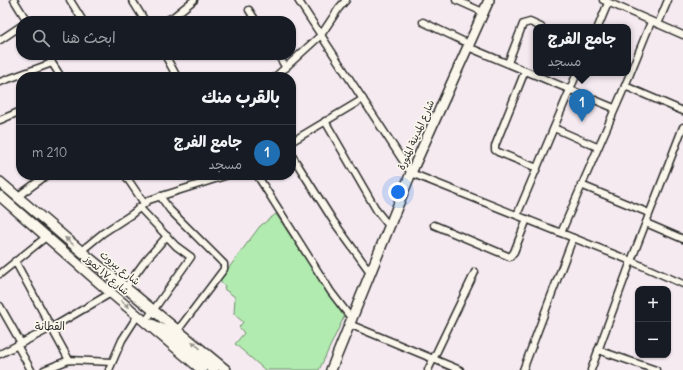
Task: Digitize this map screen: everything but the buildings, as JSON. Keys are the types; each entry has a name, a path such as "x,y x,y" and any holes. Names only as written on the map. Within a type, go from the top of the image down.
{"street":[{"path":"14,0 24,16"},
{"path":"70,0 80,16"},
{"path":"132,0 142,16"},
{"path":"174,16 194,0"},
{"path":"298,0 411,173 631,261 683,284"},
{"path":"296,59 321,35 346,0"},
{"path":"456,0 484,12"},
{"name":"شارع المدينة المنورة","path":"331,370 411,173 489,0"},
{"path":"658,24 668,0"},
{"path":"599,24 606,1 683,35"},
{"path":"249,10 253,16"},
{"path":"423,22 508,64 533,74"},
{"path":"508,64 523,24 530,22 534,24"},
{"path":"631,69 651,22"},
{"path":"0,40 16,29"},
{"path":"50,60 58,72"},
{"path":"167,60 174,72"},
{"path":"281,60 286,68"},
{"path":"281,72 294,60"},
{"path":"27,72 52,63"},
{"path":"525,71 495,146 495,150 537,168"},
{"path":"0,82 16,76"},
{"path":"538,76 614,108"},
{"path":"516,215 576,76"},
{"path":"561,233 628,76"},
{"path":"624,86 683,111"},
{"path":"296,139 363,99"},
{"path":"0,120 16,113"},
{"path":"325,121 377,211 389,226"},
{"path":"590,370 649,213 681,136 683,127"},
{"path":"554,128 597,147"},
{"path":"296,162 334,222 370,272"},
{"path":"17,197 40,180"},
{"path":"128,180 141,205 176,246 191,257 145,322 156,324 208,368"},
{"path":"81,251 103,233 132,214 141,205 160,196 212,180"},
{"path":"260,180 350,321 433,360 460,370"},
{"name":"شارع بيروت","path":"0,182 81,251 226,370"},
{"path":"581,185 649,213"},
{"path":"160,196 170,210 224,264 225,267 178,330"},
{"name":"شارع ١٧ تموز","path":"2,201 145,322 208,368"},
{"path":"434,225 510,257 514,252 527,219"},
{"path":"646,223 683,239"},
{"path":"126,287 144,261 167,236"},
{"path":"0,274 46,237"},
{"path":"522,370 573,238"},
{"path":"16,261 69,360"},
{"path":"428,370 475,272"},
{"path":"0,354 51,328 111,293"},
{"path":"0,306 31,370"},
{"path":"154,310 164,330"},
{"path":"109,370 122,340 138,315"},
{"path":"598,350 656,370"},
{"path":"44,370 69,360 112,362"}],"green space":[{"path":"276,214 344,317 319,370 265,370 235,344 244,333 239,327 243,322 234,314 235,297 224,289 225,286 219,281 260,226"}],"place":[{"name":"جامع الفرج","path":"582,122"}],"district":[{"name":"القطانة","path":"50,326"}]}
